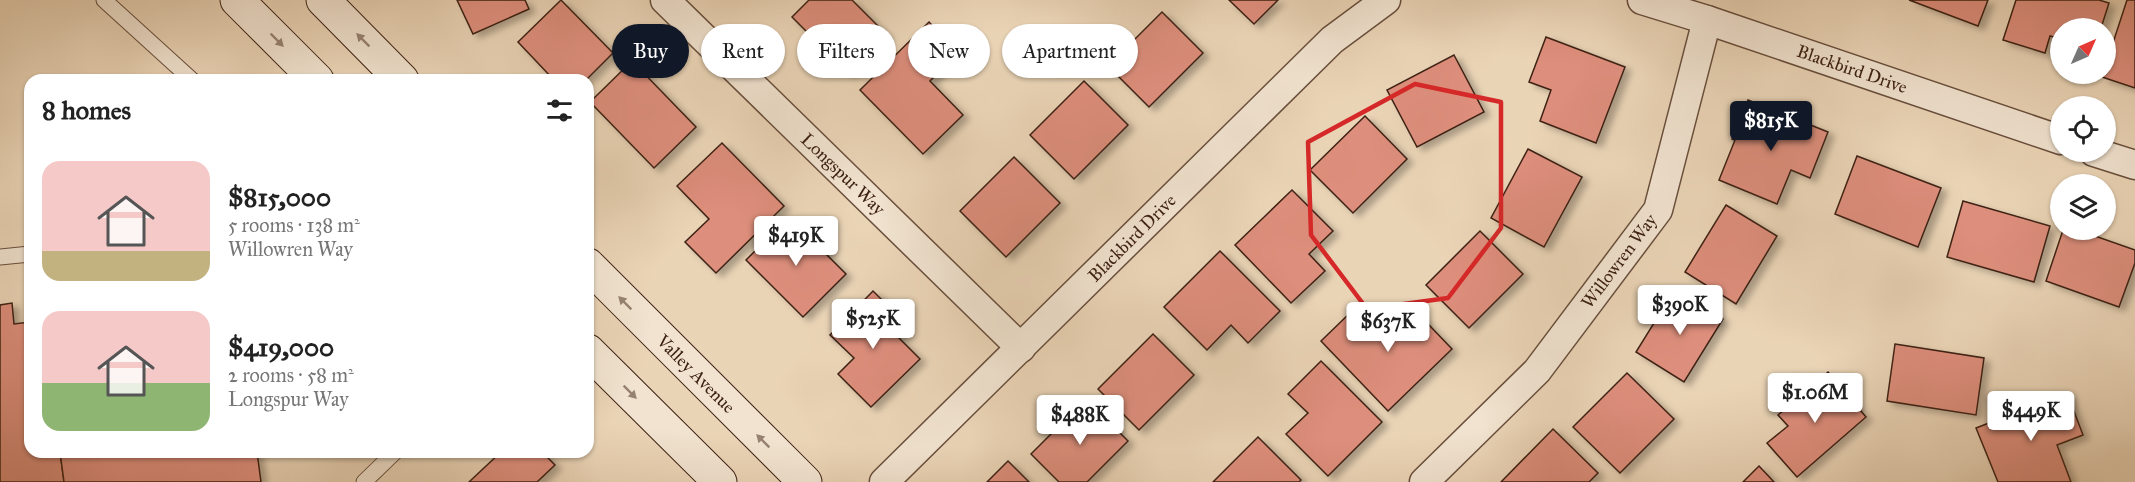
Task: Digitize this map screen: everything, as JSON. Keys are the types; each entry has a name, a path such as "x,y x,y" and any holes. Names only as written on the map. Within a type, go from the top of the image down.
{"main road":[{"path":"237,0 311,74"},
{"path":"323,0 396,74"},
{"name":"Valley Avenue","path":"594,271 805,482"},
{"path":"594,357 720,482"}],"street":[{"name":"Longspur Way","path":"665,0 1022,348"},
{"name":"Blackbird Drive","path":"884,482 1332,40 1385,0"},
{"name":"Blackbird Drive","path":"1642,0 2050,136"},
{"name":"Willowren Way","path":"1424,482 1537,371 1658,210 1707,20"},
{"path":"2116,159 2135,165"}],"lane":[{"path":"104,0 185,74"},
{"path":"0,257 24,255"},
{"path":"364,482 389,458"}],"highlighted area":[{"path":"1415,84 1501,102 1501,228 1448,298 1367,309 1311,235 1308,142"}],"building":[{"path":"457,0 525,0 529,9 473,34"},
{"path":"561,0 612,54 592,74 548,74 518,42"},
{"path":"809,0 852,0 876,24 799,24 792,17"},
{"path":"1229,0 1278,0 1254,24"},
{"path":"1909,0 1988,0 1978,26"},
{"path":"2016,0 2099,0 2109,3 2104,18 2050,18 2050,36 2045,53 2003,40"},
{"path":"2127,0 2135,0 2135,88 2116,82 2116,34"},
{"path":"1162,12 1203,53 1149,107 1120,78 1138,78 1138,36"},
{"path":"1546,37 1625,67 1596,143 1540,121 1551,90 1529,82"},
{"path":"908,43 908,78 933,78 930,81 963,115 923,154 860,90 872,78 896,78 896,55"},
{"path":"1454,55 1484,112 1417,147 1387,90"},
{"path":"615,78 648,78 696,127 654,168 594,106 594,98"},
{"path":"1084,81 1128,125 1074,179 1030,135"},
{"path":"1748,100 1828,132 1810,178 1791,170 1777,204 1719,180"},
{"path":"1365,116 1407,159 1353,213 1310,170"},
{"path":"722,143 784,206 716,273 685,242 709,219 677,186"},
{"path":"1528,149 1582,177 1544,247 1491,218"},
{"path":"1857,156 1941,188 1918,247 1835,214"},
{"path":"1014,157 1060,203 1006,257 960,211"},
{"path":"1292,190 1333,231 1309,254 1325,271 1291,303 1235,245"},
{"path":"1963,201 2050,226 2034,282 1947,257"},
{"path":"1726,205 1777,236 1736,304 1685,272"},
{"path":"789,217 846,274 803,317 746,260"},
{"path":"1480,231 1523,274 1469,328 1426,285"},
{"path":"2060,240 2106,240 2135,250 2135,263 2119,307 2046,281"},
{"path":"1220,251 1280,311 1248,343 1231,325 1207,350 1164,307"},
{"path":"1675,289 1723,319 1684,382 1636,352"},
{"path":"873,291 898,316 888,327 920,359 871,407 838,374 854,358 830,335"},
{"path":"12,303 14,324 24,323 24,458 61,458 64,482 0,482 0,305"},
{"path":"1408,303 1452,349 1388,411 1321,341 1352,311 1375,335"},
{"path":"1153,334 1194,375 1139,430 1098,389"},
{"path":"1895,344 1984,358 1976,415 1887,401"},
{"path":"1321,361 1382,422 1328,476 1286,434 1308,413 1288,394"},
{"path":"1828,372 1866,417 1797,477 1767,443 1788,426 1778,415"},
{"path":"1627,373 1674,419 1620,473 1573,427"},
{"path":"2067,393 2083,435 2057,445 2071,482 1998,482 1976,428"},
{"path":"1086,399 1128,441 1087,482 1059,482 1031,454"},
{"path":"1553,429 1598,473 1589,482 1501,482"},
{"path":"1258,437 1301,480 1299,482 1213,482"},
{"path":"61,458 258,458 261,482 64,482"},
{"path":"495,458 548,458 555,465 537,482 469,482"},
{"path":"1008,461 1029,482 987,482"},
{"path":"1759,466 1774,482 1743,482"}]}
